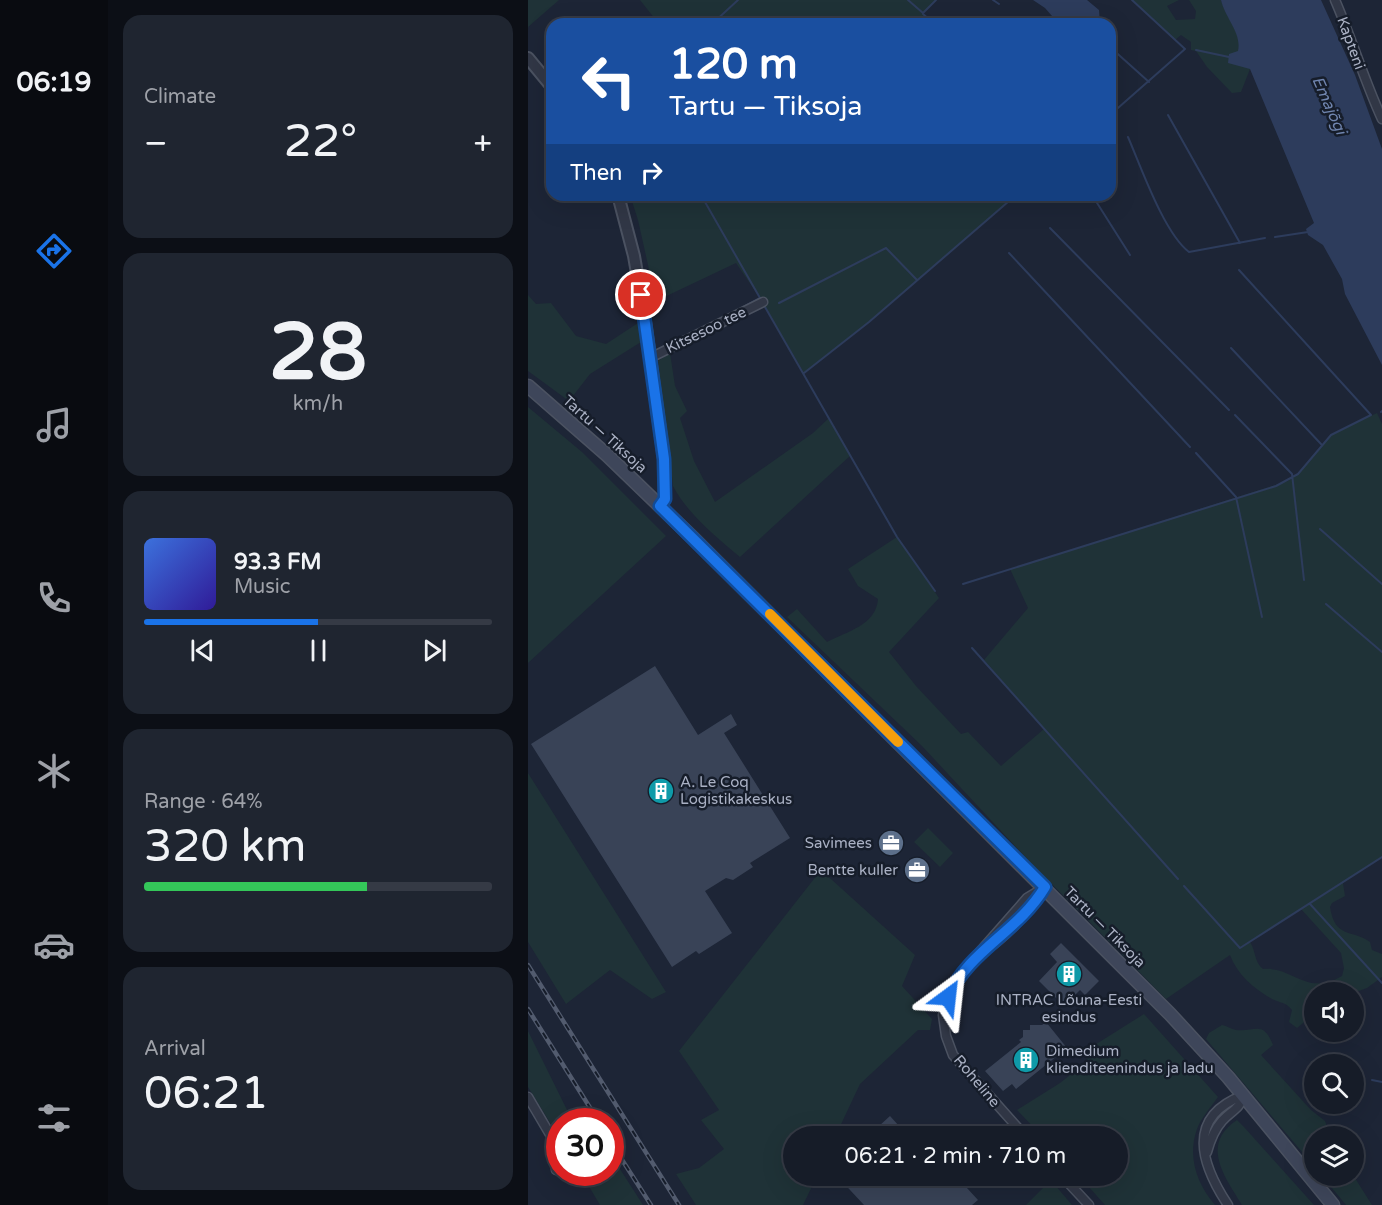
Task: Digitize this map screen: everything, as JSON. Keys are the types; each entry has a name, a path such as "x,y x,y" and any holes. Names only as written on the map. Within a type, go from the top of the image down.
{"main road":[{"name":"Tartu — Tiksoja","path":"528,386 607,454 1045,887 1170,1014 1244,1095 1333,1205"}],"street":[{"name":"Kapteni","path":"1335,0 1347,27 1366,86 1382,119"},
{"path":"528,58 546,80"},
{"path":"620,201 634,256 650,357 664,467 665,499 660,506"},
{"name":"Kitsesoo tee","path":"650,357 763,303"},
{"name":"Roheline","path":"1016,1126 960,1064 946,1036 943,1015 957,978 1034,905 1045,887"},
{"path":"1205,1158 1215,1130 1241,1106 1244,1095"},
{"path":"1228,1205 1208,1171 1204,1139 1208,1123 1225,1102 1244,1095"},
{"path":"528,1097 546,1128"},
{"path":"1233,1112 1251,1114 1267,1123"},
{"path":"1071,1186 1089,1205"}],"green space":[{"path":"528,0 559,0 528,27"},
{"path":"640,0 936,0 923,13 928,18 654,18"},
{"path":"1132,0 1179,0 1167,6 1176,20 1195,19 1196,11 1189,0 1221,0 1236,32 1239,51 1250,69 1241,92 1232,93 1207,67 1196,51 1191,50 1191,42 1181,35 1175,40"},
{"path":"632,201 1009,201 869,322 804,373 760,298 736,263 656,301"},
{"path":"528,295 536,304 551,303 576,336 606,344 638,323 641,342 590,374 569,401 528,371"},
{"path":"670,353 675,386 687,411 680,418 694,461 715,502 813,433 829,418 851,455 740,557 694,515 673,486 658,361"},
{"path":"528,407 582,452 666,536 528,663"},
{"path":"1377,413 1382,424 1382,857 1343,883 1345,896 1332,903 1330,907 1332,917 1340,929 1370,942 1372,950 1382,954 1382,977 1364,989 1364,982 1329,982 1342,976 1344,968 1341,953 1301,909 1250,942 1258,963 1263,969 1274,969 1309,982 1304,982 1304,1022 1297,1028 1289,1022 1292,1010 1290,1007 1272,999 1253,986 1242,975 1230,955 1166,999 1029,861 922,746 787,617 797,609 827,642 867,621 876,608 878,599 858,586 848,569 897,537 939,598 889,652 916,686 961,734 968,732 1001,766 1044,729 984,660 1028,608 1010,569 1288,481 1298,474 1331,435"},
{"path":"528,773 666,992 652,999 610,970 566,1004 528,942"},
{"path":"928,828 953,853 940,867 914,842"},
{"path":"821,870 915,955 902,986 932,1019 930,1030 918,1030 860,1084 840,1126 783,1126 783,1186 812,1186 803,1205 696,1205 676,1174 699,1168 724,1149 701,1120 719,1110 679,1051"},
{"path":"1144,1014 1218,1097 1199,1125 1193,1150 1199,1179 1215,1205 1105,1205 1088,1186 1128,1186 1128,1126 1032,1126 1017,1110 1060,1083 1088,1061 1082,1053"},
{"path":"1222,1025 1236,1030 1258,1029 1266,1032 1273,1045 1261,1055 1304,1102 1304,1114 1316,1114 1325,1121 1327,1126 1304,1126 1304,1154 1206,1039 1209,1033"},
{"path":"528,1031 566,1108 546,1108 546,1116 528,1087"},
{"path":"1237,1120 1314,1205 1242,1205 1223,1173 1218,1151 1220,1140 1226,1130"},
{"path":"624,1175 643,1205 600,1205 589,1186 624,1186"},
{"path":"1056,1186 1072,1205 1026,1205 1044,1187"},
{"path":"1330,1186 1360,1186 1372,1205 1346,1205"}],"water":[{"path":"1033,0 1087,0 1099,10 1100,18 1054,18 1045,8"},
{"name":"Emajõgi","path":"1221,0 1321,0 1355,75 1382,149 1382,365 1345,294 1342,279 1323,245 1308,235 1306,229 1314,223 1250,69 1228,63 1229,54 1238,51 1239,44"}],"building":[{"name":"A. Le Coq Logistikakeskus","path":"655,666 698,735 731,714 737,725 724,733 790,838 750,863 753,867 733,880 726,878 705,891 732,933 699,954 696,951 672,967 531,744"},
{"name":"INTRAC Lõuna-Eesti esindus","path":"1061,943 1099,981 1085,995 1080,990 1064,1006 1039,981 1057,962 1050,954"},
{"name":"Dimedium klienditeenindus ja ladu","path":"1046,1022 1067,1048 1016,1089 1012,1084 1003,1091 985,1071 1021,1042 1019,1040 1023,1037 1023,1030 1030,1030 1030,1025 1042,1025"},
{"path":"890,1116 899,1126 879,1126"},
{"path":"846,1186 965,1186 978,1200 972,1205 864,1205"}],"waterway":[{"path":"718,18 738,0"},
{"path":"908,0 923,13 936,0"},
{"path":"993,0 999,4"},
{"path":"1116,110 1185,49 1132,0"},
{"path":"923,14 928,18"},
{"path":"1196,50 1229,57"},
{"path":"1116,52 1149,82"},
{"path":"1168,115 1240,243"},
{"path":"1128,137 1162,215 1180,243 1189,252 1265,238"},
{"path":"704,201 760,298 738,310"},
{"path":"804,373 869,322 1009,201"},
{"path":"1096,201 1130,255"},
{"path":"1050,228 1229,410"},
{"path":"1275,237 1308,232"},
{"path":"779,303 886,248 917,280"},
{"path":"1009,253 1190,447"},
{"path":"963,584 1276,486 1298,474 1331,435 1371,415 1239,270"},
{"path":"765,307 897,537 935,591"},
{"path":"1231,348 1321,444"},
{"path":"1235,415 1292,474 1304,580"},
{"path":"1196,453 1236,497 1262,617"},
{"path":"1320,529 1382,584"},
{"path":"1326,604 1382,652"},
{"path":"972,648 1178,879"},
{"path":"1184,886 1240,948 1382,857"},
{"path":"1310,904 1382,983"},
{"path":"1372,1080 1382,1082"}],"railway":[{"path":"528,965 679,1205"},
{"path":"528,1009 590,1108"},
{"path":"624,1163 651,1205"}],"slow traffic":[{"path":"770,614 898,742"}],"place":[{"name":"A. Le Coq Logistikakeskus","path":"661,791"},
{"name":"Savimees","path":"891,843"},
{"name":"Bentte kuller","path":"917,870"},
{"name":"INTRAC Lõuna-Eesti esindus","path":"1069,974"},
{"name":"Dimedium klienditeenindus ja ladu","path":"1026,1060"}],"route":[{"path":"641,295 664,459 665,499 660,506 1045,887 1034,905 962,972 948,997"}]}
